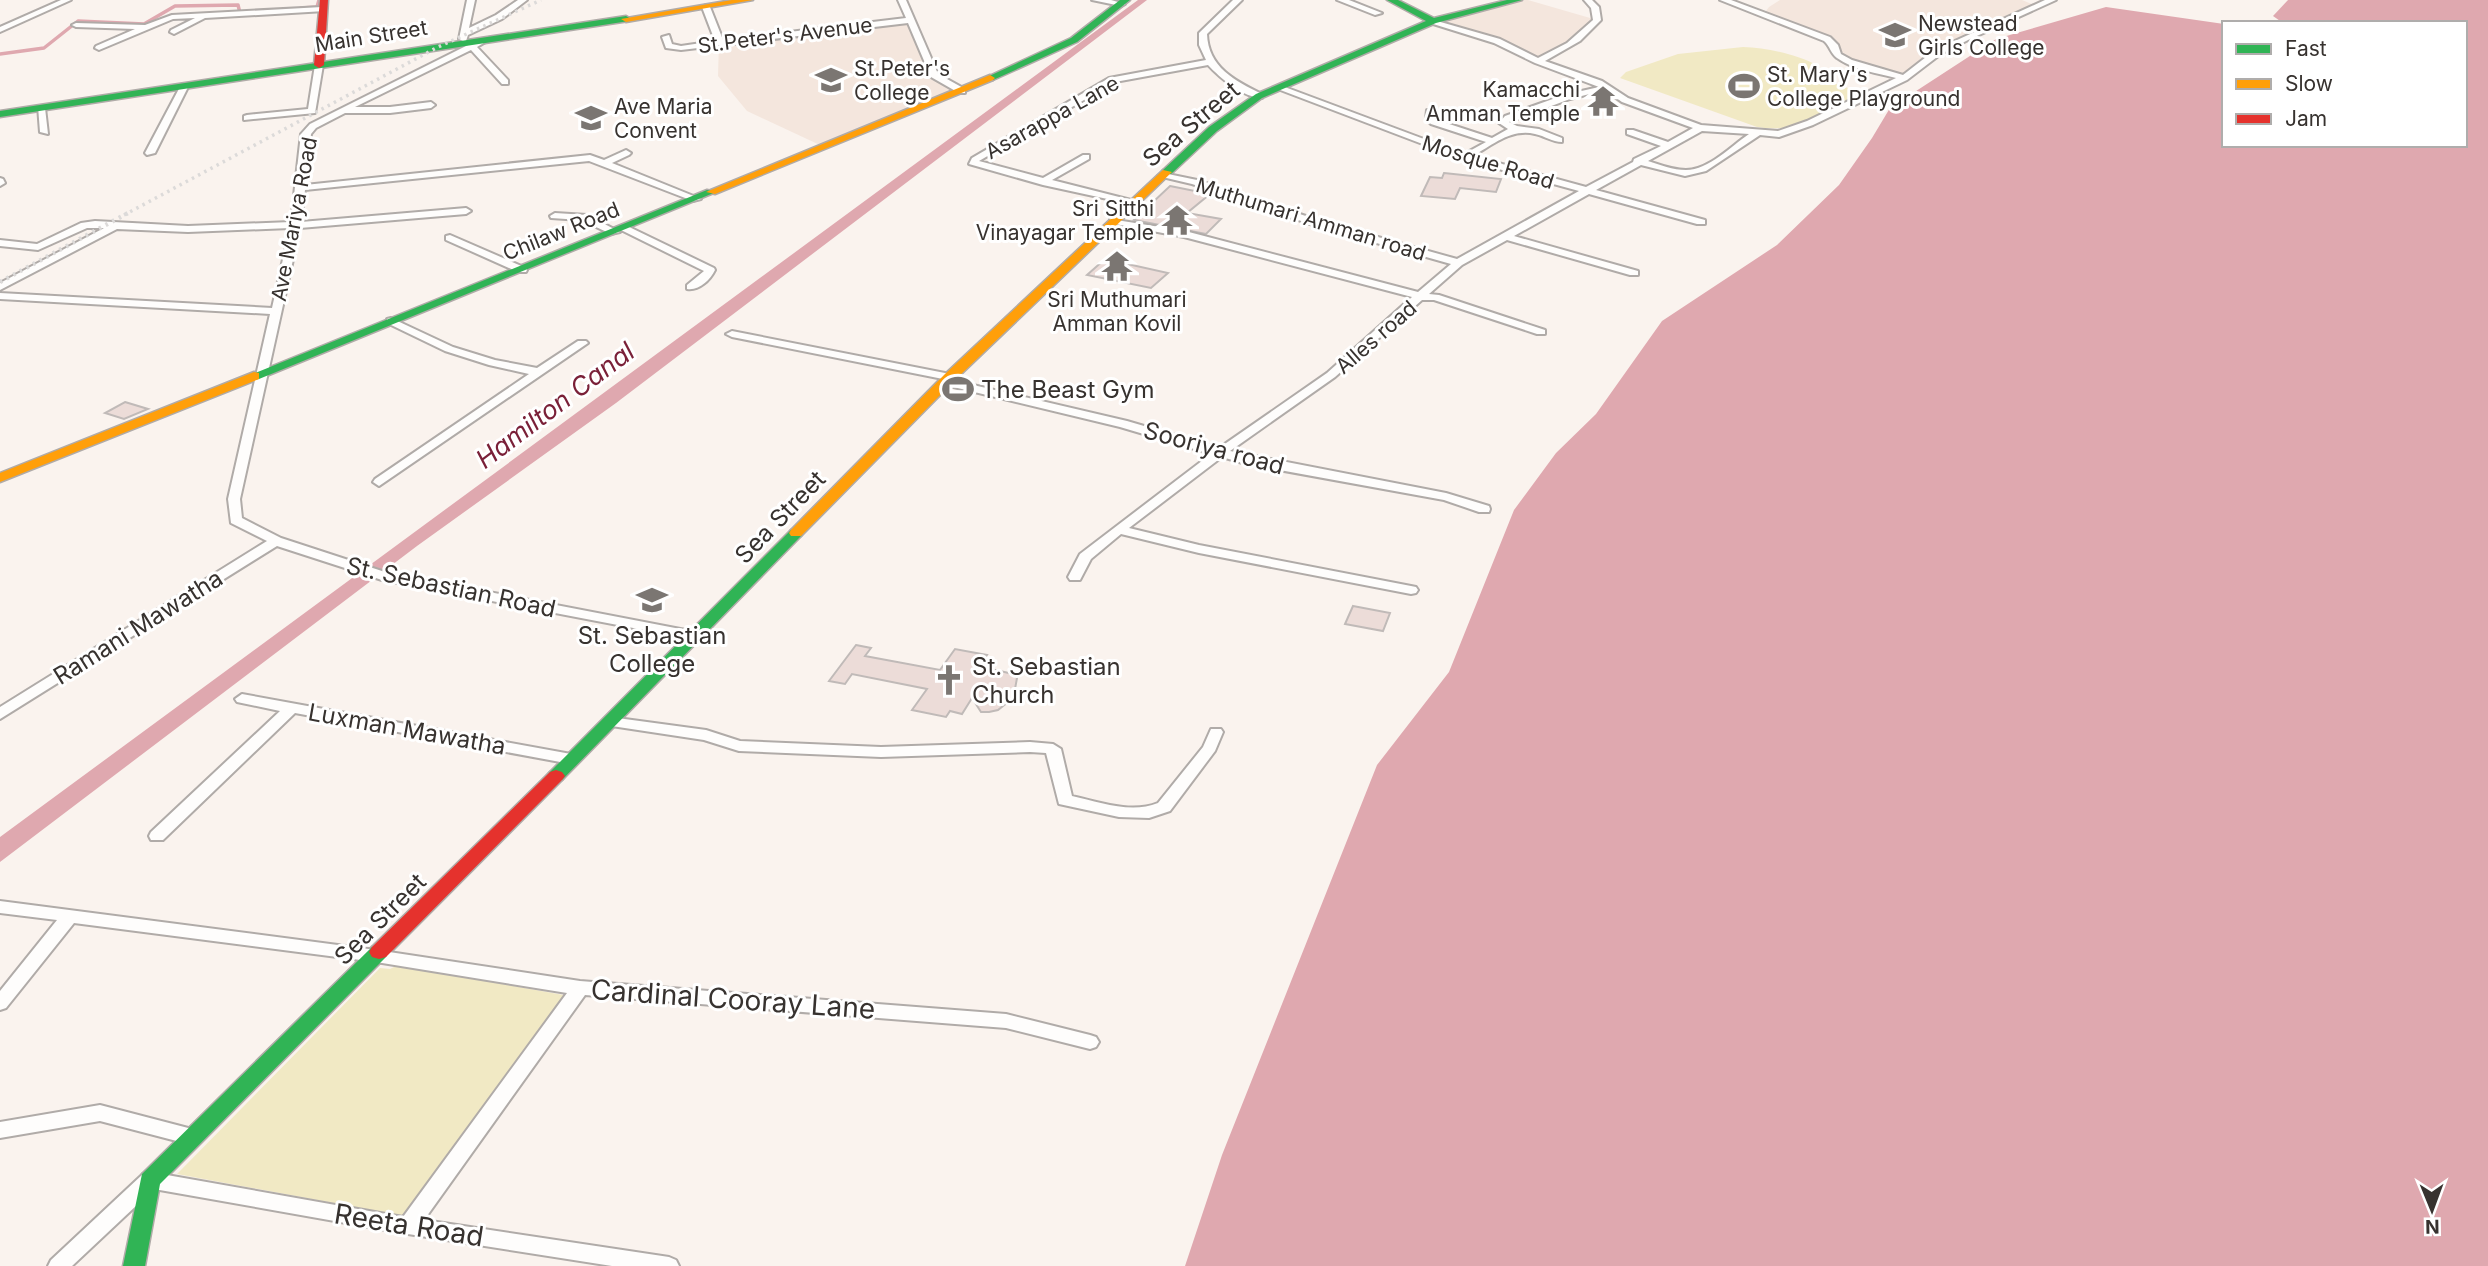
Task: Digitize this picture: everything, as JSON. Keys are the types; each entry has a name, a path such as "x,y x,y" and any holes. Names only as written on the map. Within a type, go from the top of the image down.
{"street":[{"path":"0,30 68,0"},
{"path":"471,0 465,17 470,42 505,82"},
{"name":"Ave Mariya Road","path":"260,374 296,225 306,134 313,126 470,42 523,0"},
{"name":"Main Street","path":"0,114 749,0"},
{"path":"902,0 934,75 962,91"},
{"path":"1096,0 1123,2"},
{"path":"1238,0 1203,33 1201,45 1210,62 1223,75 1259,96"},
{"path":"1342,0 1378,13"},
{"path":"1391,0 1433,21 1497,41 1538,61 1599,83 1625,100 1700,128 1756,134 1779,134 1810,123 1904,78 1938,52 1965,37 2048,2"},
{"name":"Sea Street","path":"150,1180 696,636 947,379 1043,292 1114,221 1213,129 1259,96 1433,21 1518,0"},
{"path":"1538,61 1569,47 1584,36 1597,20 1595,7 1588,0"},
{"path":"1724,0 1827,39 1834,45 1837,55 1849,62 1904,78"},
{"path":"2032,0 2048,2"},
{"name":"Chilaw Road","path":"0,478 962,91 1074,40 1123,2"},
{"path":"99,48 172,18 323,4 319,65 312,111 247,118"},
{"path":"715,4 719,42"},
{"path":"174,32 205,16"},
{"name":"St.Peter's Avenue","path":"666,37 669,46 674,48 911,20"},
{"path":"76,24 146,27"},
{"name":"Asarappa Lane","path":"1132,204 974,164 975,160 1073,106 1112,80 1210,62"},
{"path":"150,153 184,86"},
{"name":"Mosque Road","path":"1279,88 1465,157 1701,222"},
{"path":"1559,140 1536,131 1515,129 1504,123 1508,118 1567,97 1604,88"},
{"path":"343,110 377,111 431,105"},
{"path":"41,108 46,132"},
{"path":"1430,112 1430,119 1434,122 1493,141"},
{"name":"Alles road","path":"1075,577 1085,557 1119,529 1221,452 1331,375 1423,297 1458,263 1700,128"},
{"path":"1465,157 1515,129"},
{"path":"1630,132 1668,145"},
{"path":"1637,161 1686,173 1696,171 1723,157 1756,134"},
{"path":"605,163 626,153"},
{"path":"1043,182 1086,157"},
{"path":"300,188 567,158 590,158 696,199"},
{"name":"Muthumari Amman road","path":"1163,176 1194,182 1320,224 1458,263"},
{"path":"0,243 38,247 85,225 238,230 466,211"},
{"path":"555,216 583,218 620,230 710,270 708,276 691,287"},
{"path":"1114,221 1185,234 1435,298 1541,331"},
{"path":"0,287 114,227"},
{"path":"1508,237 1634,273"},
{"path":"450,238 522,270"},
{"path":"0,296 275,311"},
{"path":"391,321 449,349 493,363 538,372"},
{"name":"Sooriya road","path":"732,334 947,379 1123,424 1246,460 1446,497 1484,509"},
{"path":"379,482 582,343"},
{"name":"St. Sebastian Road","path":"260,374 234,499 236,520 276,541 382,576 696,636"},
{"path":"1119,529 1199,549 1411,590"},
{"name":"Ramani Mawatha","path":"0,714 276,541"},
{"name":"Luxman Mawatha","path":"242,699 571,759"},
{"path":"156,836 292,708"},
{"path":"610,722 706,735 739,746 881,752 1030,747 1054,749 1065,800 1119,812 1149,813 1164,807 1210,748 1216,732"},
{"name":"Cardinal Cooray Lane","path":"0,907 376,956 580,988 1006,1021 1090,1042"},
{"path":"0,1003 70,916"},
{"path":"408,1226 580,988"},
{"path":"0,1130 100,1113 192,1137"},
{"path":"58,1266 150,1180"},
{"path":"134,1266 150,1180"},
{"name":"Reeta Road","path":"150,1180 408,1226 669,1266"}],"shaded area":[{"path":"1138,0 1147,0 616,403 417,546 0,862 0,837"},
{"path":"1518,0 1528,0 1597,20 1584,36 1538,61 1497,41 1433,21"},
{"name":"Newstead Girls College","path":"1780,0 2022,0 2034,5 1938,52 1904,78 1837,55 1834,45 1763,15"},
{"path":"2288,0 2488,0 2488,1266 1185,1266 1222,1155 1377,765 1449,672 1514,510 1556,453 1596,414 1662,321 1777,245 1839,185 1890,108 1996,39 2106,7 2222,24 2222,147 2467,147 2467,21 2280,21 2273,16"},
{"name":"St.Peter's College","path":"911,20 934,75 962,91 822,146 747,111 718,76 719,42"},
{"name":"St. Mary's College Playground","path":"1743,47 1772,50 1801,58 1818,66 1809,75 1869,95 1801,124 1757,127 1620,78 1626,72 1678,54"},
{"path":"398,965 569,996 408,1217 177,1174 380,968 390,969"}],"building":[{"path":"1444,173 1501,179 1496,192 1460,188 1455,199 1421,196 1430,177 1442,178"},
{"path":"1170,186 1210,194 1187,213 1221,219 1206,234 1134,220"},
{"name":"Sri Muthumari Amman Kovil","path":"1105,259 1168,273 1151,288 1087,275"},
{"path":"125,402 148,409 124,419 105,413"},
{"path":"1353,606 1390,613 1383,631 1345,624"},
{"name":"St. Sebastian Church","path":"856,645 871,648 865,656 940,670 955,649 987,655 982,662 995,664 991,669 1013,674 1017,678 1015,689 1018,694 998,710 989,712 981,712 972,698 962,714 950,711 946,717 912,710 927,689 852,674 845,684 829,681"}],"waterway":[{"path":"301,8 317,7 319,0"},
{"path":"0,54 44,48 78,21 144,24 175,6 238,5 240,13 246,12"}],"railway":[{"path":"124,215 438,47 541,0"},
{"path":"0,282 128,213"}],"traffic: fast":[{"path":"990,78 1074,40 1126,0"},
{"path":"1391,0 1433,21"},
{"path":"1167,172 1213,129 1259,96 1433,21 1518,0"},
{"path":"0,114 626,19"},
{"path":"254,376 711,192"},
{"path":"556,776 796,533"},
{"path":"134,1266 150,1180 379,952"}],"traffic: slow":[{"path":"626,19 749,0"},
{"path":"711,192 990,78"},
{"path":"796,533 950,377 1167,172"},
{"path":"0,478 254,376"}],"traffic: jam":[{"path":"319,65 324,0"},
{"path":"379,952 556,776"}],"place":[{"name":"Newstead Girls College","path":"1895,35"},
{"name":"St.Peter's College","path":"831,80"},
{"name":"St. Mary's College Playground","path":"1744,86"},
{"name":"Kamacchi Amman Temple","path":"1603,101"},
{"name":"Ave Maria Convent","path":"591,118"},
{"name":"Sri Sitthi Vinayagar Temple","path":"1177,220"},
{"name":"Sri Muthumari Amman Kovil","path":"1117,266"},
{"name":"The Beast Gym","path":"958,389"},
{"name":"St. Sebastian College","path":"652,600"},
{"name":"St. Sebastian Church","path":"949,680"}],"water label":[{"name":"Hamilton Canal","path":"555,405"}]}
